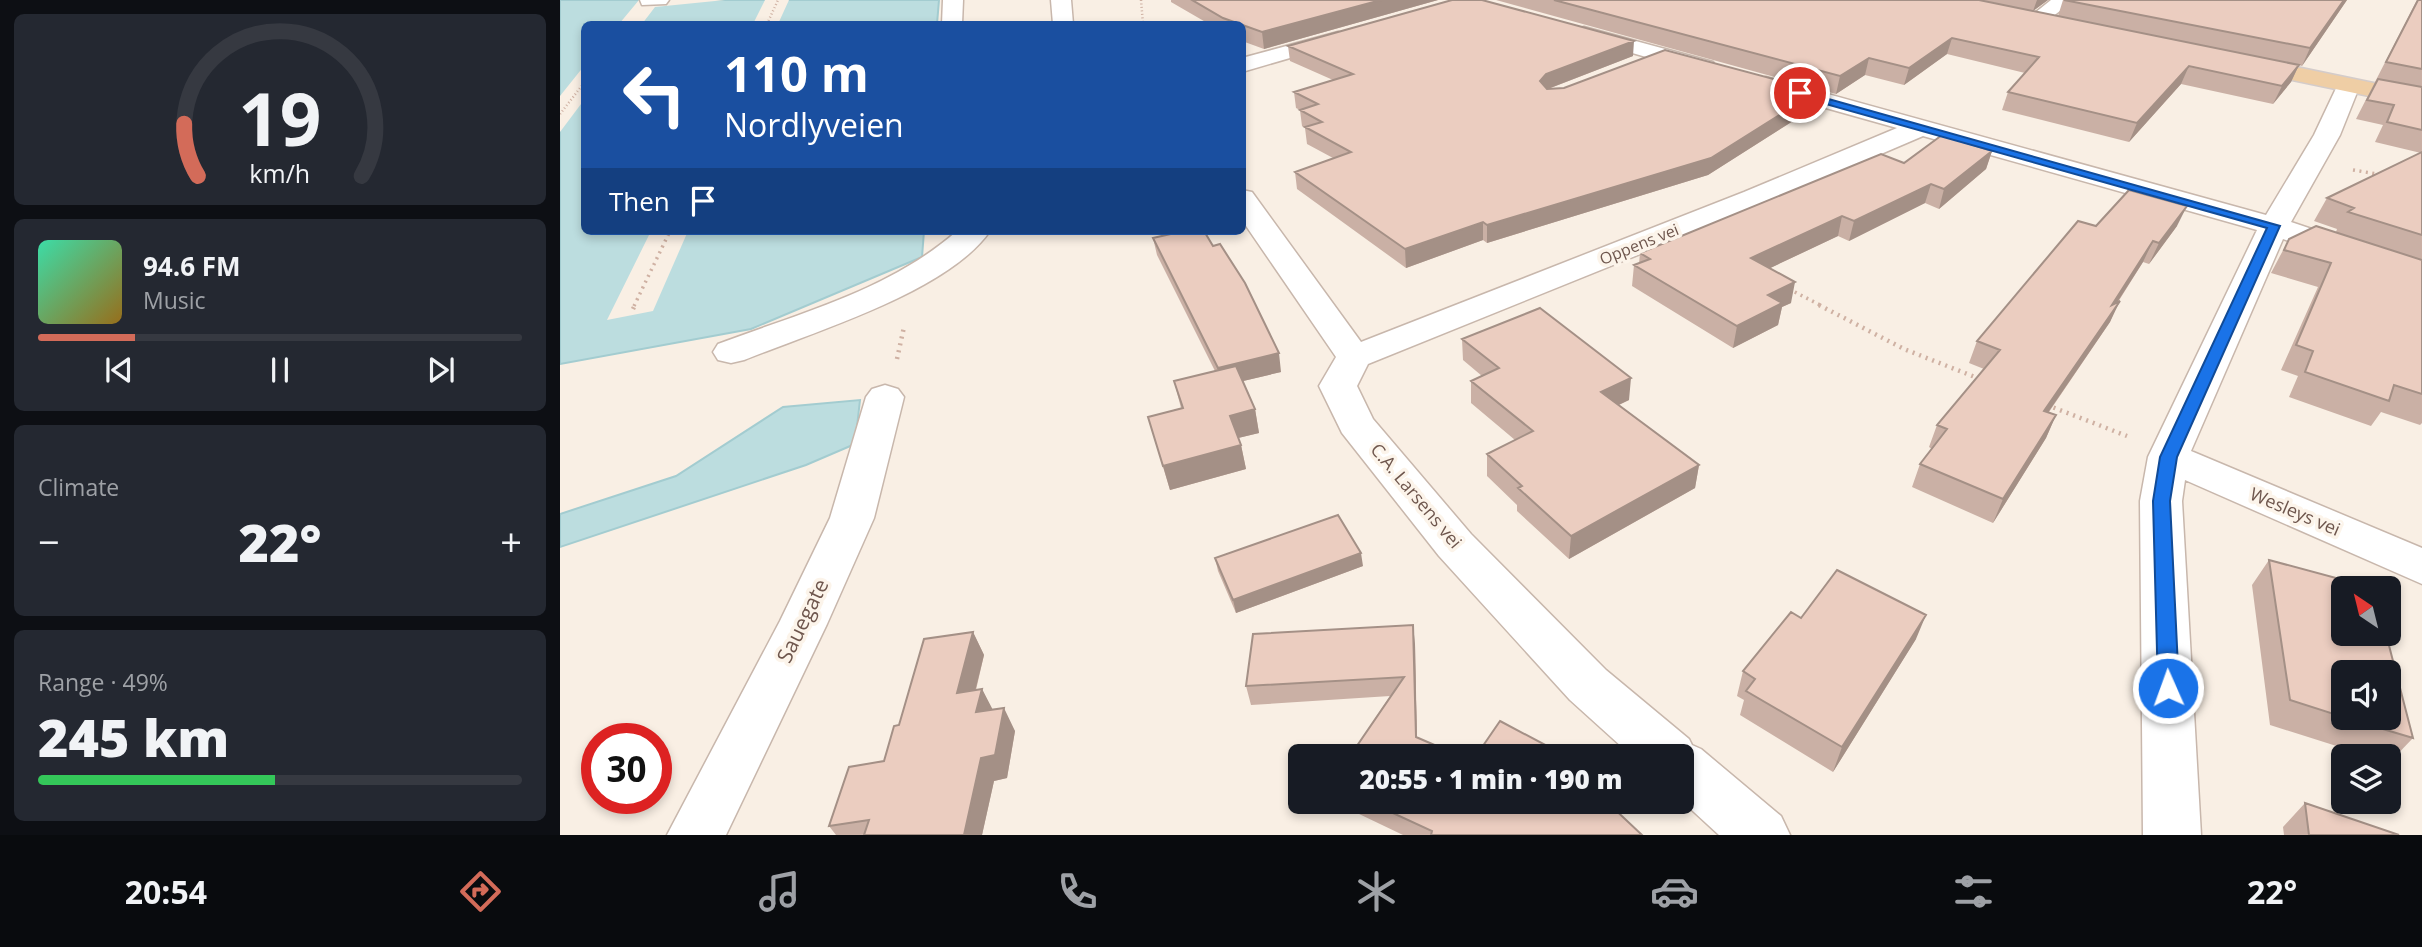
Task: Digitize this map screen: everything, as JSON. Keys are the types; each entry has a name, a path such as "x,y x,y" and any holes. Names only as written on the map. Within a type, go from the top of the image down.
{"main road":[{"path":"2012,15 2061,25"},
{"path":"2216,57 2422,100"}],"street":[{"path":"952,21 953,0"},
{"path":"1061,0 1063,21"},
{"path":"2036,20 2064,0"},
{"path":"1566,28 2274,226 2422,277"},
{"path":"1246,64 1359,32"},
{"path":"1629,69 1663,55"},
{"path":"2172,835 2161,501 2168,457 2274,226 2327,135 2348,85"},
{"name":"Oppens vei","path":"1354,358 1754,198 1922,127"},
{"path":"1246,204 1354,358"},
{"path":"731,352 902,285 946,257 971,235"},
{"name":"C.A. Larsens vei","path":"1354,358 1338,386 1356,424 1455,545 1588,685 1656,744"},
{"name":"Sauegate","path":"696,835 803,624 852,518 885,397"},
{"name":"Wesleys vei","path":"2168,457 2422,567"},
{"path":"1694,776 1761,835"}],"path":[{"path":"768,21 778,0"},
{"path":"1141,0 1143,21"},
{"path":"560,114 581,87"},
{"path":"2310,163 2391,176"},
{"path":"633,309 668,235"},
{"path":"885,397 910,300 902,285"},
{"path":"1787,288 1904,349 1990,383"},
{"path":"2039,401 2113,430 2168,457"}],"water":[{"path":"560,0 939,0 937,21 581,21 581,235 924,235 922,257 751,329 560,364"},
{"path":"860,400 855,444 806,465 560,547 560,514 676,476 783,407"}],"pier":[{"path":"639,0 725,0 655,7 644,21 622,21"},
{"path":"765,0 789,0 779,21 754,21"},
{"path":"581,70 581,104 560,132 560,96"},
{"path":"649,235 686,235 653,311 607,320"}],"building":[{"path":"1192,0 1381,0 1262,32 1246,26 1246,21 1223,18"},
{"path":"1452,0 1482,0 1634,41 1546,74 1540,81 1547,89 1564,88 1665,50 1818,91 1711,158 1487,225 1483,222 1405,249 1295,172 1351,152 1305,127 1322,122 1300,110 1318,104 1294,92 1353,74 1288,46"},
{"path":"1554,0 1979,0 2299,65 2282,86 2189,66 2137,123 2008,92 2039,57 1952,38 1909,68 1869,58 1840,76"},
{"path":"2064,0 2344,0 2310,48"},
{"path":"2418,0 2422,0 2422,69 2386,62"},
{"path":"2378,79 2422,87 2422,130 2387,122 2394,105 2367,100"},
{"path":"1942,135 1992,151 1944,189 1931,184 1854,221 1842,216 1751,258 1795,282 1768,295 1782,303 1737,326 1634,265 1650,259 1640,253 1881,154 1904,163"},
{"path":"2422,152 2422,235 2348,212 2354,208 2327,198"},
{"path":"2129,190 2187,206 2159,243 2153,241 2112,305 2120,301 2044,411 2056,415 2003,499 1920,464 1947,429 1937,425 2000,350 1977,341 2078,221 2096,226"},
{"path":"2316,226 2422,260 2422,394 2394,385 2389,401 2305,372 2313,351 2296,345 2331,263 2284,250 2289,239"},
{"path":"1166,235 1206,235 1213,246 1220,244 1245,283 1279,353 1218,368 1153,238"},
{"path":"1540,308 1631,378 1601,392 1699,465 1571,536 1518,488 1522,486 1487,454 1533,431 1471,381 1499,368 1462,339"},
{"path":"1236,366 1255,409 1230,416 1241,445 1163,466 1148,417 1183,408 1174,381"},
{"path":"1338,515 1361,553 1233,600 1215,558"},
{"path":"2269,560 2331,577 2331,646 2389,646 2393,660 2331,660 2331,713 2290,700"},
{"path":"1837,570 1926,615 1842,747 1746,691 1755,679 1743,671 1791,612 1801,618"},
{"path":"1413,625 1416,737 1432,744 1358,744 1404,677 1246,686 1253,634"},
{"path":"973,632 957,693 982,689 976,712 1004,708 995,755 981,758 964,835 864,835 869,820 829,826 849,767 884,761 894,726 899,725 924,639"},
{"path":"2401,692 2413,738 2386,730 2401,730"},
{"path":"1500,721 1543,744 1484,744"},
{"path":"2305,803 2399,835 2309,835"},
{"path":"1395,814 1620,814 1642,835 1431,835 1432,831"}],"route":[{"path":"1800,93 2274,226 2168,457 2161,501 2168,688"}]}
